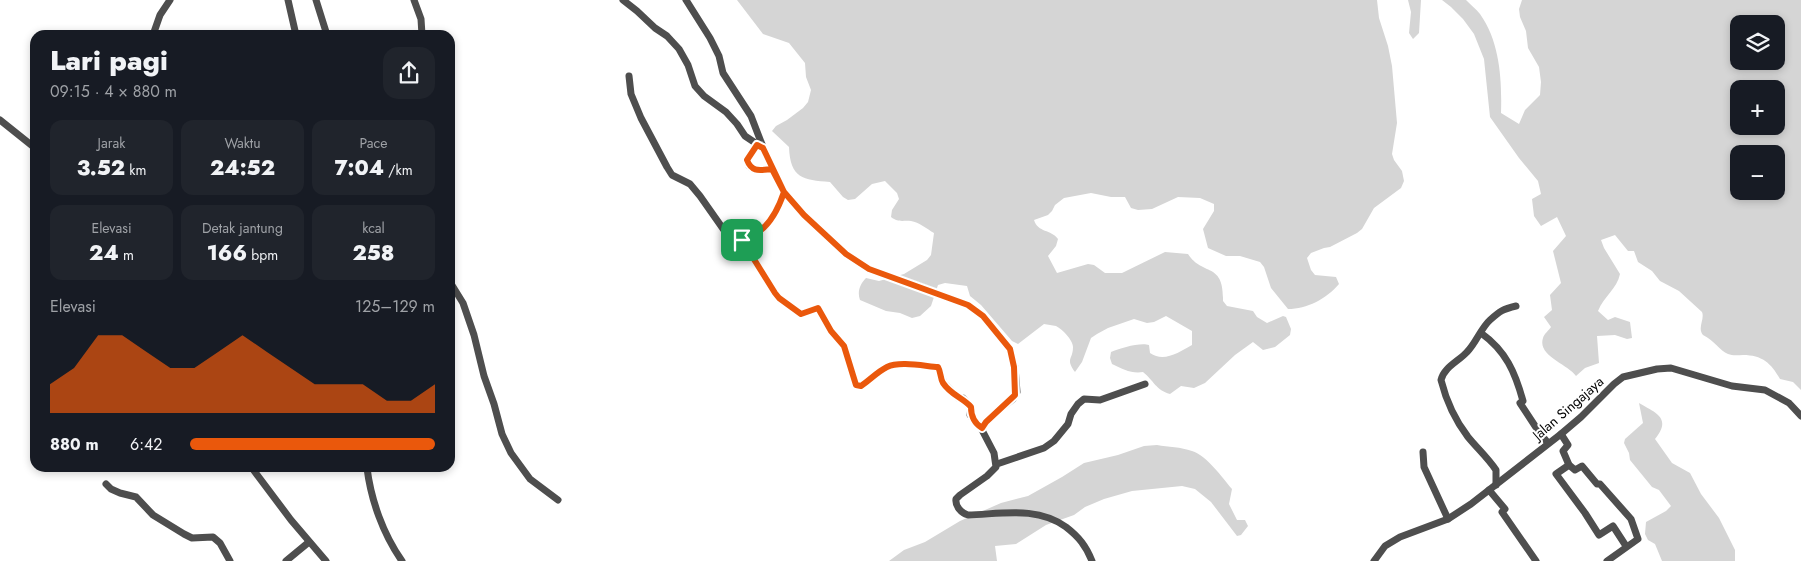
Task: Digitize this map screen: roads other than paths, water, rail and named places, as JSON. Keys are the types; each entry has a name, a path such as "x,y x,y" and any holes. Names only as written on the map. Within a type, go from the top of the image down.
{"street":[{"path":"155,30 160,15 170,0"},
{"path":"288,0 295,30"},
{"path":"316,0 325,30"},
{"path":"414,0 419,12 421,30"},
{"path":"623,0 667,36 679,49 688,65 695,86 704,96 726,112 745,136 760,147"},
{"path":"686,0 710,38 724,72 751,116 760,147 784,192 804,215 846,254 869,269 968,305 976,310 1010,349 1016,392 1013,399 986,422 982,428"},
{"path":"629,76 631,94 641,118 672,175 690,184 726,233 730,235 738,234 779,298 801,314 818,308 831,331 844,346 856,385 861,386 890,366 928,365 938,367 944,383 958,398 964,400 971,407 970,415 978,426 982,428 997,464"},
{"path":"0,120 30,144"},
{"path":"760,147 748,156 748,163 755,171 772,169"},
{"path":"742,240 756,234 767,223 776,212 784,192"},
{"path":"455,290 463,303 474,334 484,376 502,434 512,453 530,479 558,500"},
{"path":"1496,485 1496,470 1467,436 1444,392 1442,380 1449,367 1468,352 1488,322 1506,307 1516,306"},
{"path":"1481,333 1500,350 1513,369 1523,401 1520,403 1548,443"},
{"name":"Jalan Singajaya","path":"1374,561 1385,546 1400,537 1448,519 1460,512 1561,434 1623,377 1657,369 1671,368 1732,386 1765,390 1783,399 1801,416"},
{"path":"1092,561 1082,542 1074,533 1053,518 1021,512 968,515 963,514 957,506 956,499 960,494 987,476 997,464 1044,448 1054,441 1068,424 1071,414 1078,404 1084,400 1100,400 1145,384"},
{"path":"1561,434 1568,445 1563,451 1569,465 1574,470 1582,466 1630,519 1638,539 1607,561"},
{"path":"1423,452 1424,467 1448,519"},
{"path":"1569,465 1556,474 1600,535 1613,526 1626,546"},
{"path":"255,472 326,561"},
{"path":"368,472 370,489 379,516 390,544 402,561"},
{"path":"106,484 111,489 120,493 136,496 153,515 192,538 213,537 220,543 230,561"},
{"path":"1489,490 1505,509 1502,512 1536,561"},
{"path":"286,561 309,542"}]}
